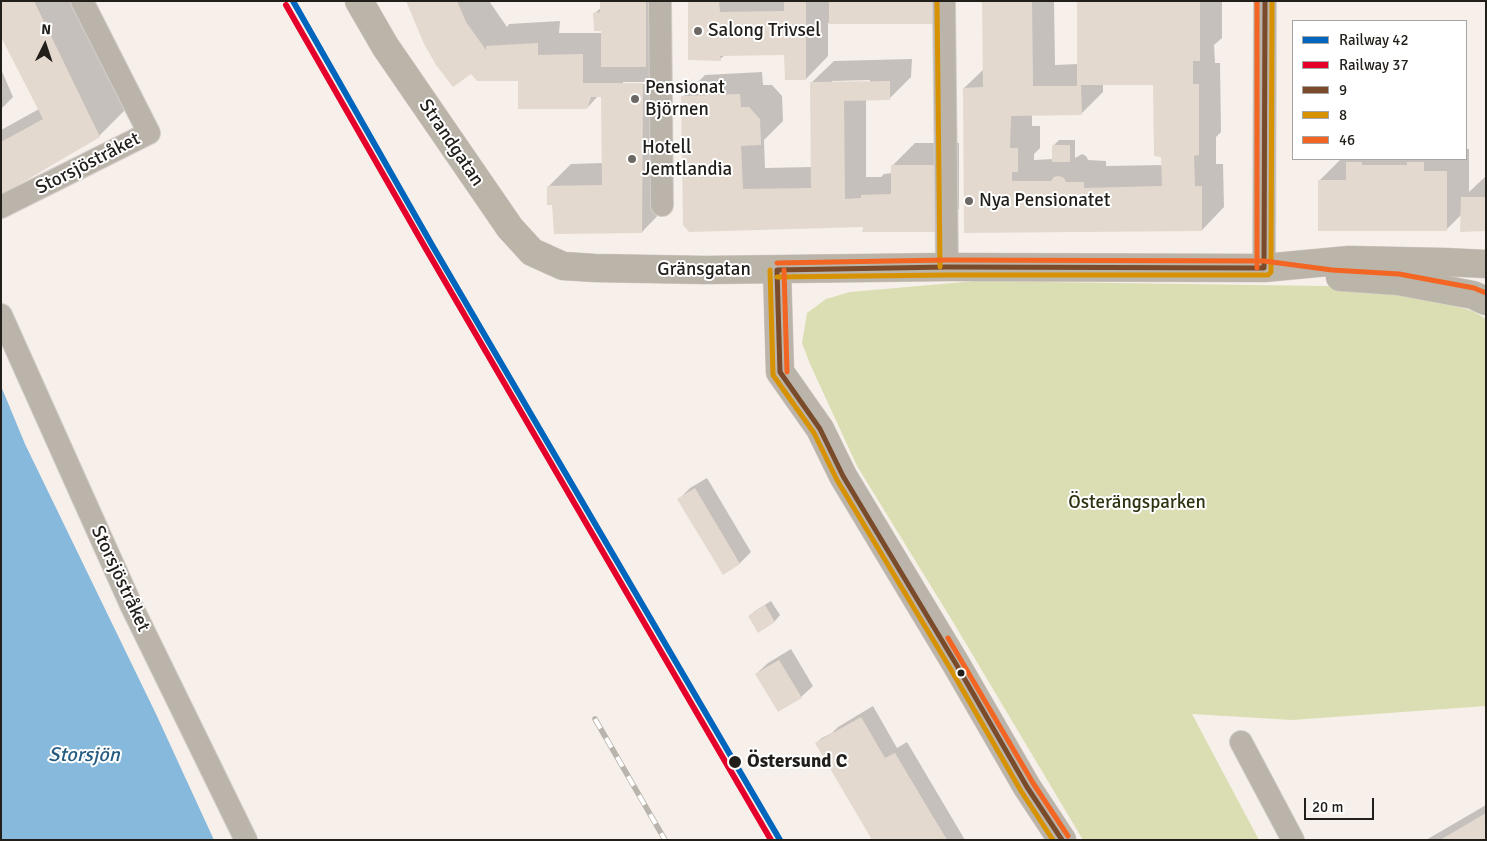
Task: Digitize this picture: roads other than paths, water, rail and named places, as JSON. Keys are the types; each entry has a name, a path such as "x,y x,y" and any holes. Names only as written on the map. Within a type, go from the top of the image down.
{"main road":[{"name":"Strandgatan","path":"359,1 385,46 510,228 532,252 563,266"},
{"name":"Gränsgatan","path":"563,266 696,270 777,270 947,267 1264,268 1349,260 1486,264"},
{"name":"Gränsgatan","path":"1264,268 1332,277 1398,281 1473,295 1486,301"}],"street":[{"name":"Storsjöstråket","path":"1,207 149,133 82,1"},
{"path":"660,1 662,205"},
{"path":"944,1 947,267"},
{"path":"1264,268 1265,1"},
{"path":"777,270 780,372 820,429 843,476 972,691 1027,787 1062,840"},
{"name":"Storsjöstråket","path":"1,315 132,607 246,840"},
{"path":"1241,742 1293,840"}],"water":[{"name":"Storsjön","path":"1,386 25,444 156,714 214,840 1,840"}],"railway":[{"path":"595,719 665,840"}],"rail line":[{"name":"42","path":"293,1 432,245 780,840"},
{"name":"37","path":"286,5 771,840"}],"place":[{"name":"Salong Trivsel","path":"698,31"},
{"name":"Pensionat Björnen","path":"635,99"},
{"name":"Hotell Jemtlandia","path":"632,159"},
{"name":"Nya Pensionatet","path":"969,201"},
{"name":"Östersund C","path":"735,762"}],"park label":[{"name":"Österängsparken","path":"1137,503"}]}
